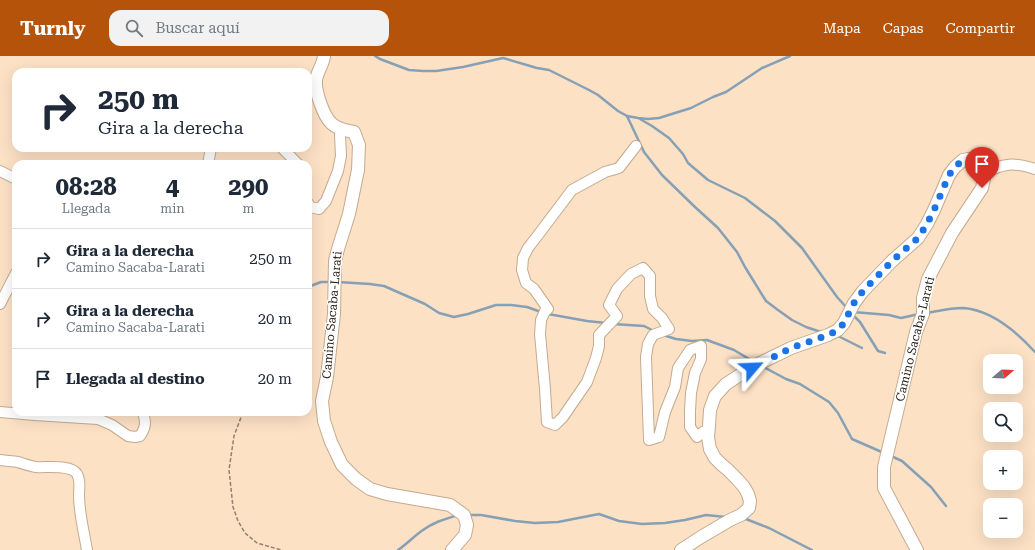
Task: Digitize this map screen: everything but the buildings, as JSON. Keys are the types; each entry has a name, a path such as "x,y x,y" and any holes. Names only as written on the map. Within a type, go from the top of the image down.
{"street":[{"name":"Camino Sacaba-Larati","path":"324,56 323,63 316,80 318,95 325,115 332,124 343,130 354,132 359,146 358,170 349,214 335,261 334,314 327,377 322,401 324,420 331,442 342,465 356,480 370,489 387,494 450,505 464,515 467,525 465,535 452,550"},
{"path":"312,207 319,209 326,201 338,171 341,156 340,135 343,130"},
{"path":"636,146 619,168 605,172 572,190 528,248 523,258 522,270 526,283 534,289 548,309 545,311 541,320 540,334 545,389 546,422 555,425 563,417 588,382 596,358 600,336 617,316 609,305 617,289 631,274 643,268 650,276 650,296 653,309 662,318 669,329 653,335 648,344 646,364 649,440 659,438 665,412 675,387 678,368 690,350 701,346 701,359 691,394 690,427 697,437 702,432 708,437"},
{"path":"285,152 292,160"},
{"path":"681,550 701,536 730,520 741,516 748,508 750,501 748,494 738,479 715,458 710,449 708,437 710,410 715,396 726,384 752,368 785,351 838,330 844,323 854,303 863,291 892,261 918,238 934,210 949,175 963,160 975,159 981,165 984,170 984,174 994,168 1006,164 1021,165 1035,169"},
{"path":"0,171 12,177"},
{"name":"Camino Sacaba-Larati","path":"917,550 884,488 884,468 916,332 923,314 923,298 928,279 952,233 982,188 984,174"},
{"path":"0,304 12,281"},
{"path":"0,412 12,413"},
{"path":"51,416 98,419 112,425 128,436 135,437 140,436 144,429 144,416"},
{"path":"0,460 37,467 52,466 68,469 78,474 80,482 80,507 87,550"}],"path":[{"path":"242,416 234,436 229,470 233,507 238,521 245,533 257,543 280,550"}],"waterway":[{"path":"375,56 409,70 423,71 436,71 463,67 503,58 549,70 598,95 618,111 627,116 648,119 659,118 691,108 726,92 762,68 790,56"},
{"path":"627,116 644,152 662,175 718,228 737,252 766,301 792,320 821,332"},
{"path":"640,119 669,138 683,154 688,163 708,180 745,198 775,221 802,248 837,297 847,308"},
{"path":"312,285 321,282 331,282"},
{"path":"338,282 384,286 425,304 439,313 454,317 496,305 527,307 541,312"},
{"path":"926,313 963,308 984,313 994,317 1012,329 1035,352"},
{"path":"853,312 889,315 901,318 919,314"},
{"path":"548,314 606,323"},
{"path":"853,315 860,322 878,351 885,353"},
{"path":"613,324 644,326 654,331"},
{"path":"663,335 676,339 692,341 707,340 734,350 754,362"},
{"path":"836,335 862,348"},
{"path":"762,366 786,379 800,384 829,402 838,413 852,439 884,453"},
{"path":"891,456 902,461 931,487 946,506"},
{"path":"467,515 481,515 535,523 558,522 599,514 619,521 642,524 665,523 706,515 726,517"},
{"path":"398,550 427,527 458,515"},
{"path":"743,519 769,528 812,550"}],"route":[{"path":"752,368 791,348 838,330 844,323 854,303 863,291 892,261 918,238 934,210 949,175 963,160 975,159 981,165 984,170 982,188"}]}
